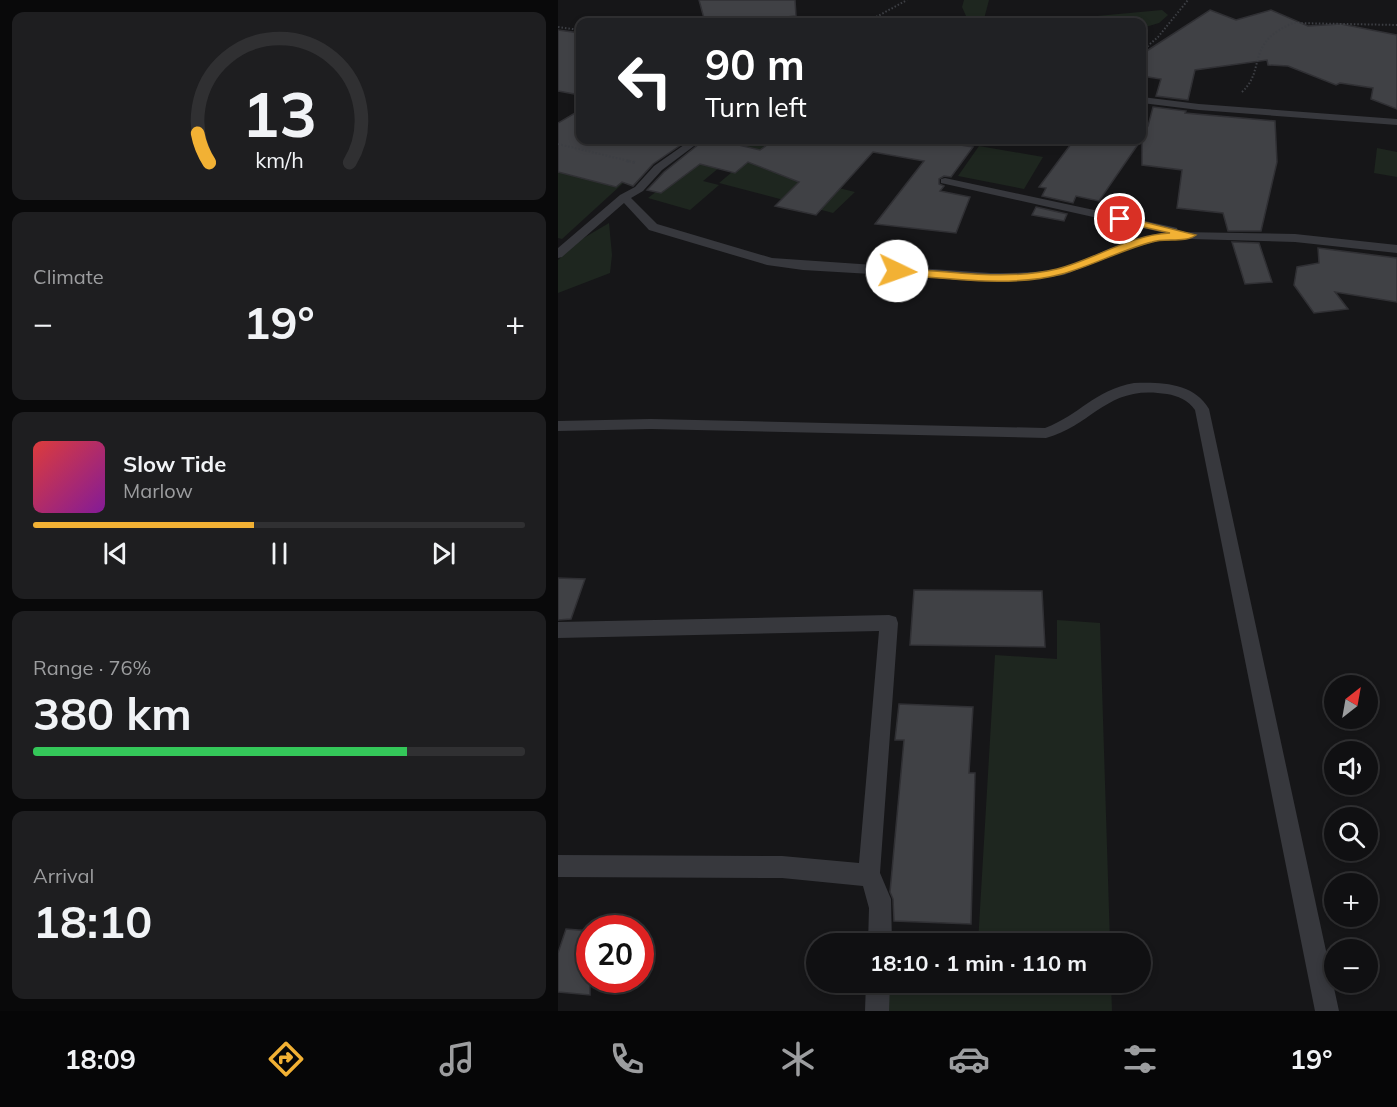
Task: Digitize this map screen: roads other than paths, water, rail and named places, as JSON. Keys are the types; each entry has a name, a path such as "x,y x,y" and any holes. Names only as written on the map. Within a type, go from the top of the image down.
{"lane":[{"path":"1146,100 1199,107 1397,122"},
{"path":"558,254 624,197 639,189 658,168 692,144"},
{"path":"945,182 1191,235"},
{"path":"624,197 652,227 771,262 802,266 991,277 1026,276 1059,272 1125,246 1157,237 1191,235 1295,238 1397,249"},
{"path":"558,426 663,424 1046,433 1062,428 1095,404 1125,389 1178,390 1194,397 1202,409 1327,1011"},
{"path":"558,630 889,623 869,875 876,884 882,906 881,933"},
{"path":"558,866 782,867 869,875"},
{"path":"876,1011 877,993"}]}
